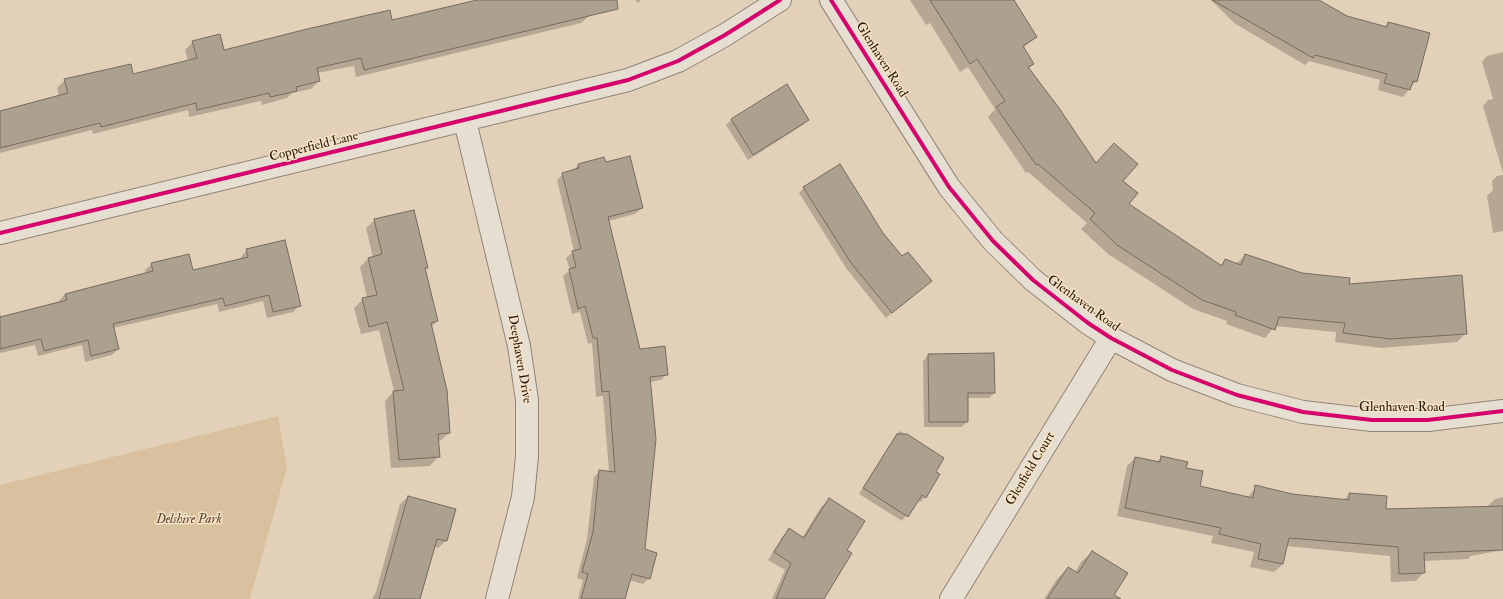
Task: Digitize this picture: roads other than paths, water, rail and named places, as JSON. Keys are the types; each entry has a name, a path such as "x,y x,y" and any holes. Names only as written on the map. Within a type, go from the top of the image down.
{"street":[{"name":"Copperfield Lane","path":"0,233 465,121 628,80 678,61 725,35 780,0"},
{"name":"Glenhaven Road","path":"831,0 949,187 994,241 1033,280 1088,323 1111,338 1172,370 1208,384 1237,394 1303,412 1372,420 1428,420 1503,411"},
{"name":"Deephaven Drive","path":"465,121 519,346 527,400 527,456 523,497 497,599"},
{"name":"Glenfield Court","path":"951,599 1111,338"}],"park label":[{"name":"Delshire Park","path":"189,520"}]}
